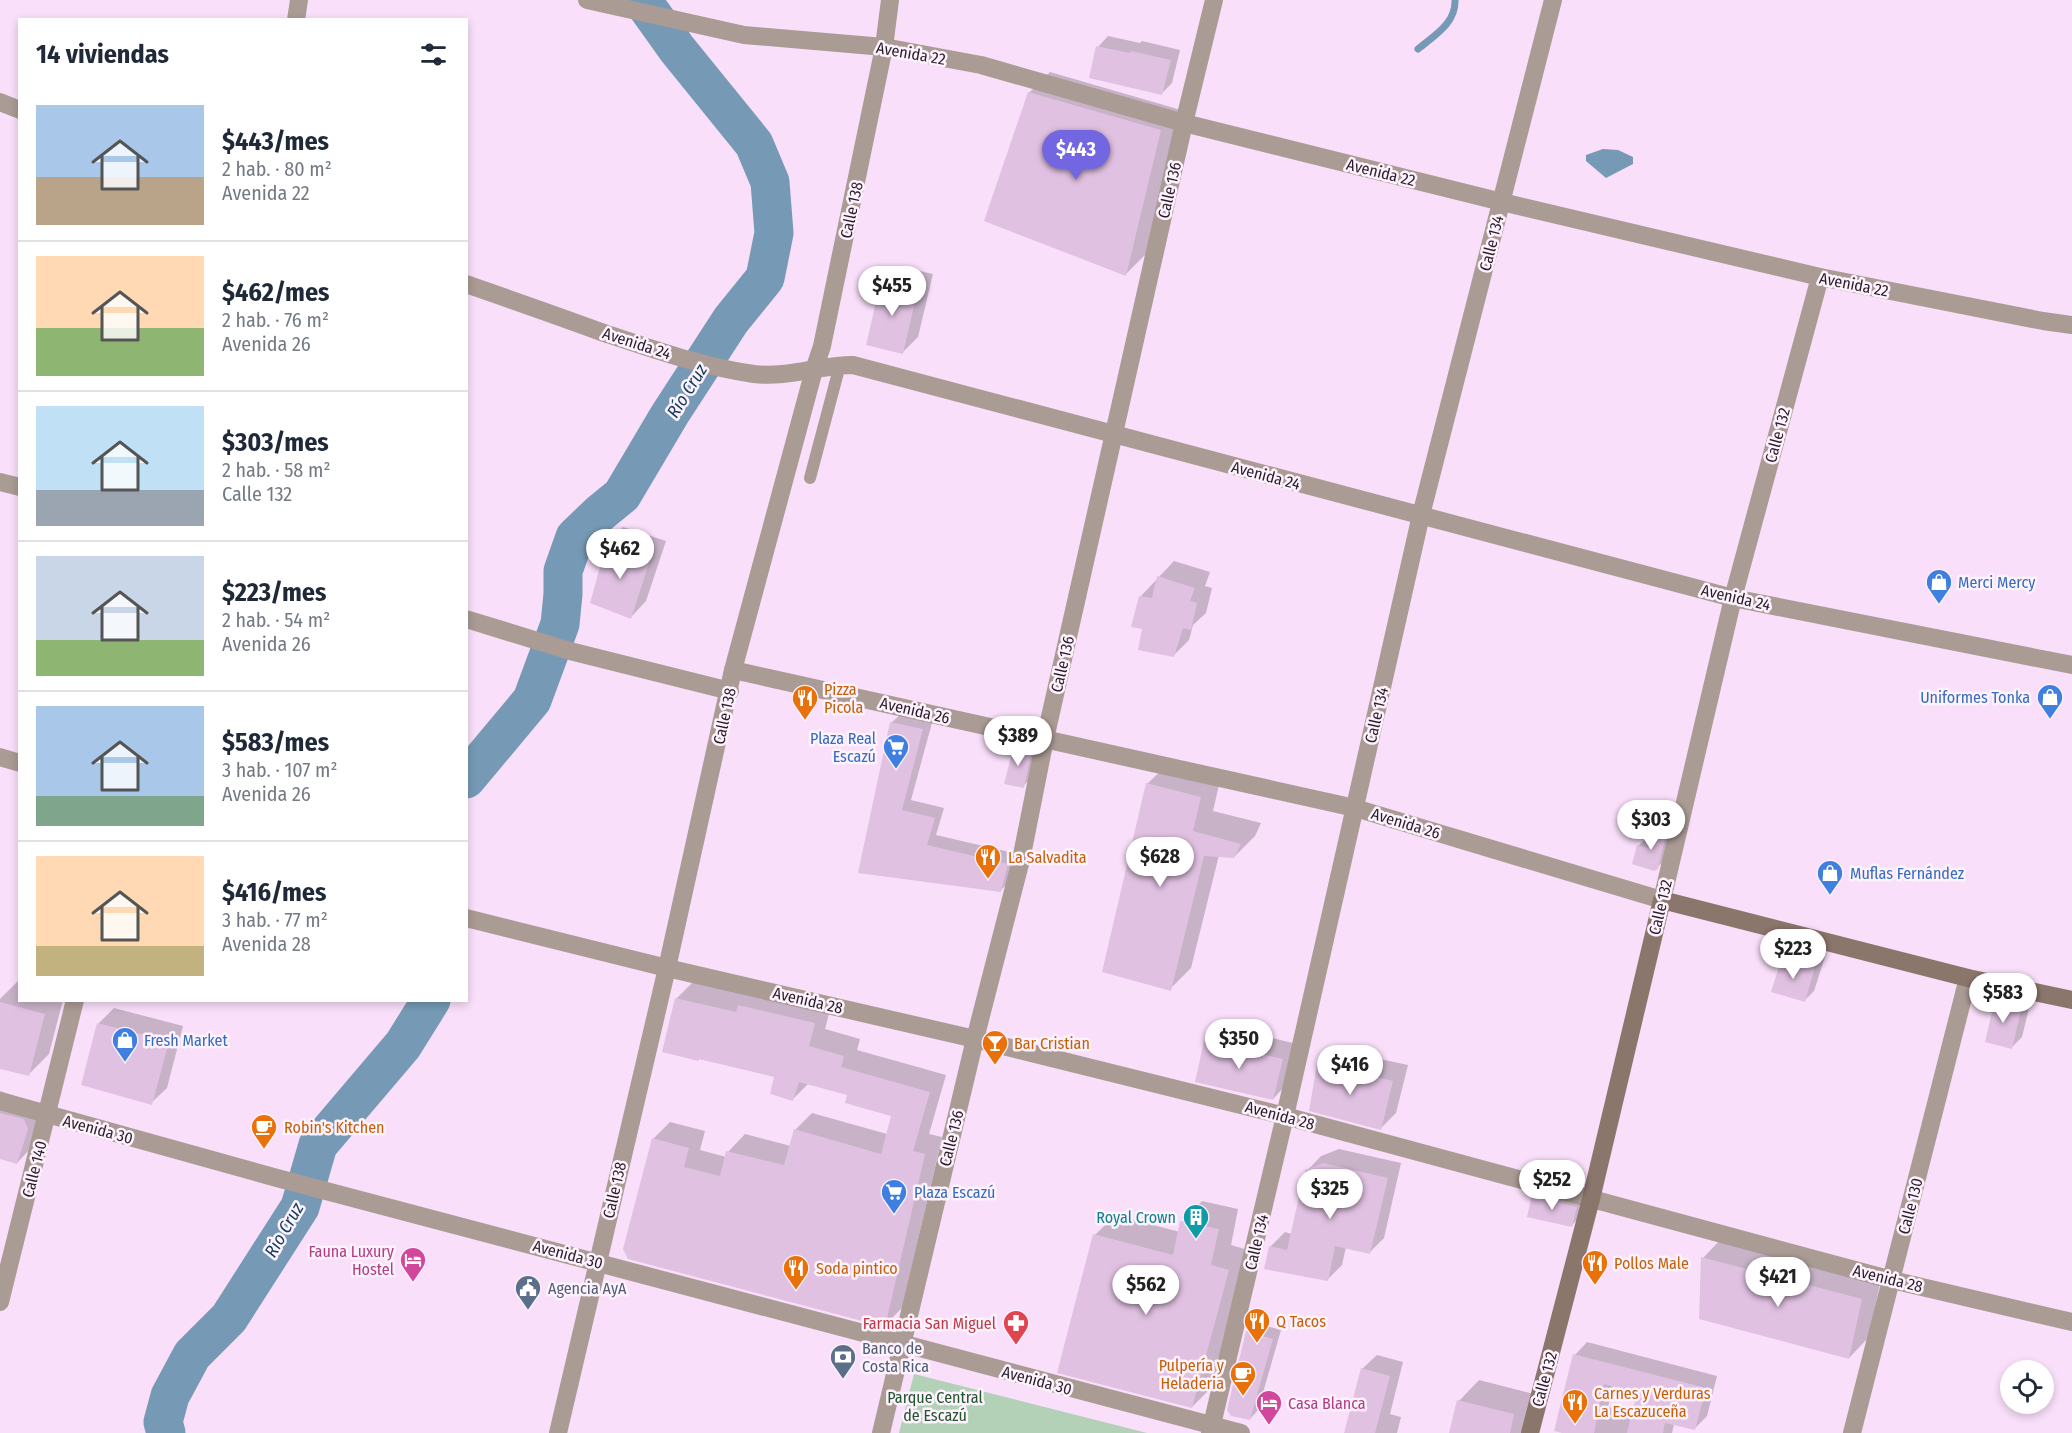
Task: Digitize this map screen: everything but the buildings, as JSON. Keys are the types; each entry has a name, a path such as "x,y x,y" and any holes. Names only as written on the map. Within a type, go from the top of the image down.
{"main road":[{"name":"Avenida 26","path":"1662,900 1968,978 2072,999"},
{"name":"Calle 132","path":"1530,1433 1591,1199 1662,900"}],"street":[{"path":"296,18 299,0"},
{"name":"Avenida 22","path":"587,0 744,35 884,47 981,65 1184,123 1502,202 1820,277 2072,325"},
{"name":"Calle 138","path":"558,1433 667,968 733,670 822,346 884,47 890,0"},
{"name":"Calle 136","path":"881,1433 975,1039 1021,860 1045,739 1184,123 1214,0"},
{"name":"Calle 134","path":"1211,1429 1285,1116 1421,515 1553,0"},
{"path":"0,102 18,109"},
{"name":"Calle 132","path":"1662,900 1733,598 1820,277"},
{"name":"Avenida 24","path":"468,285 654,350 719,368 754,374 780,375 853,365 1733,598 2072,665"},
{"path":"0,482 18,486"},
{"path":"468,620 570,651 730,691"},
{"name":"Avenida 26","path":"733,670 1355,808 1662,900"},
{"path":"0,757 18,762"},
{"name":"Avenida 28","path":"475,919 667,968 975,1039 1285,1116 1892,1280 2072,1322"},
{"name":"Calle 130","path":"1852,1433 1968,978"},
{"name":"Calle 140","path":"0,1302 75,1002"},
{"name":"Avenida 30","path":"0,1101 277,1178 597,1262 1211,1429 1241,1433"}],"lane":[{"path":"810,478 840,365"}],"green space":[{"name":"Parque Central de Escazú","path":"914,1374 1147,1433 899,1433"}],"water":[{"path":"1603,149 1618,150 1633,157 1633,164 1606,178 1586,161 1586,155"}],"waterway":[{"name":"Río Cruz","path":"468,777 532,700 560,624 563,571 575,537 622,495 670,414 731,320 765,278 774,233 770,182 754,144 677,49 642,0"},
{"path":"1418,49 1448,22 1455,0"},
{"name":"Río Cruz","path":"166,1433 163,1422 170,1396 192,1355 229,1318 300,1207 318,1145 403,1045 430,1002"}],"place":[{"name":"Merci Mercy","path":"1939,605"},
{"name":"Uniformes Tonka","path":"2050,720"},
{"name":"Pizza Picola","path":"805,721"},
{"name":"Plaza Real Escazú","path":"896,770"},
{"name":"La Salvadita","path":"988,880"},
{"name":"Muflas Fernández","path":"1830,896"},
{"name":"Fresh Market","path":"125,1063"},
{"name":"Bar Cristian","path":"995,1066"},
{"name":"Robin's Kitchen","path":"264,1150"},
{"name":"Plaza Escazú","path":"894,1215"},
{"name":"Royal Crown","path":"1196,1240"},
{"name":"Fauna Luxury Hostel","path":"413,1283"},
{"name":"Pollos Male","path":"1595,1286"},
{"name":"Soda pintico","path":"796,1291"},
{"name":"Agencia AyA","path":"528,1311"},
{"name":"Q Tacos","path":"1257,1344"},
{"name":"Farmacia San Miguel","path":"1016,1346"},
{"name":"Banco de Costa Rica","path":"843,1380"},
{"name":"Pulpería y Heladeria","path":"1243,1397"},
{"name":"Carnes y Verduras La Escazuceña","path":"1575,1425"},
{"name":"Casa Blanca","path":"1269,1426"}]}
